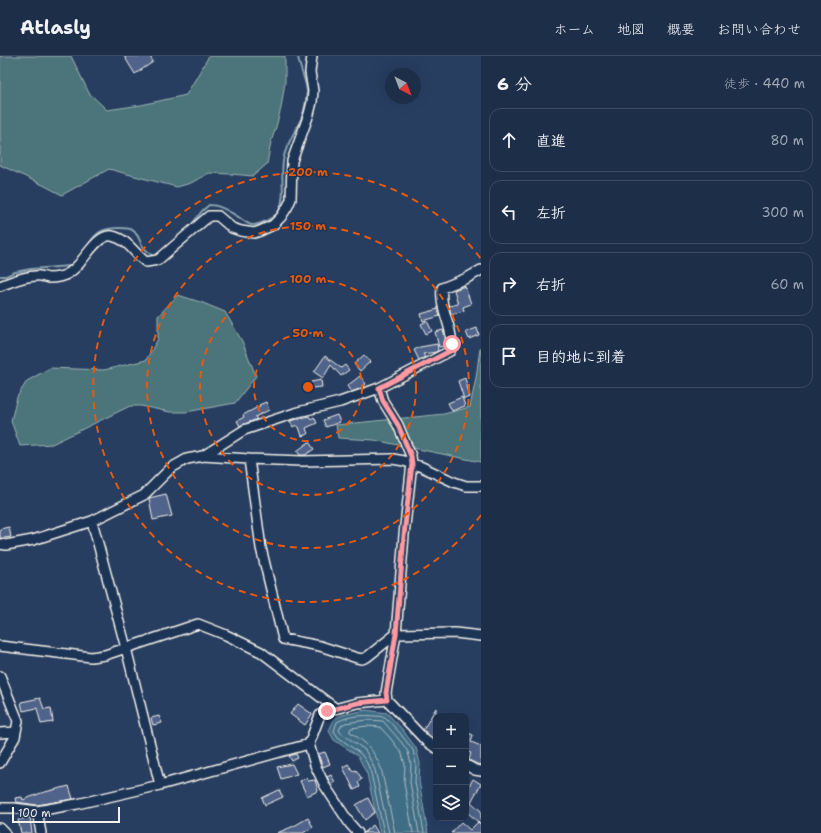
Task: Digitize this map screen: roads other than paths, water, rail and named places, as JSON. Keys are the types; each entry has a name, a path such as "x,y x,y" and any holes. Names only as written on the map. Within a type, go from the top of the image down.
{"street":[{"path":"0,286 37,275 50,278 59,277 68,273 81,262 100,240 106,237 111,236 124,240 141,259 146,262 158,260 209,216 218,216 232,228 254,233 273,225 281,217 291,200 292,161 309,114 314,91 310,72 312,56"},
{"path":"202,456 244,430 298,412 340,402 379,388 450,351 452,344 450,327 444,312 441,296 442,288 467,278 481,270"},
{"path":"379,388 383,401 398,425 411,456 412,464 404,535 396,634 386,693 387,700 426,741 433,746"},
{"path":"0,544 6,545 33,540 92,521 144,495 170,468 187,459 202,456 302,461 393,459 404,461 466,486 481,486"},
{"path":"249,459 261,548 283,639 320,646 362,659 367,657 396,634 455,633 481,636"},
{"path":"92,521 160,784"},
{"path":"0,646 91,657 105,655 198,624 226,635 261,652 335,708"},
{"path":"0,676 18,721 15,737 0,763"},
{"path":"358,833 350,824 325,786 315,765 309,744 320,715 327,711 357,703 387,700"},
{"path":"0,733 16,732"},
{"path":"0,808 37,811 77,804 160,784 309,744"},
{"path":"469,766 481,771"},
{"path":"37,811 41,833"},
{"path":"0,828 5,833"}],"water":[{"path":"366,710 387,713 402,729 416,748 420,763 419,781 428,833 380,833 367,774 358,756 334,740 329,731 334,719 342,715"}],"waterway":[{"path":"189,228 202,211 209,205 225,209 251,225 260,224 275,216 279,211 283,191 282,170 284,156 303,115 307,93 298,56"},
{"path":"87,247 93,238 104,230 126,228 131,229 136,233 142,245 151,254 154,256 159,254"},
{"path":"0,276 6,276 15,272 31,269 70,266 76,261"}]}
